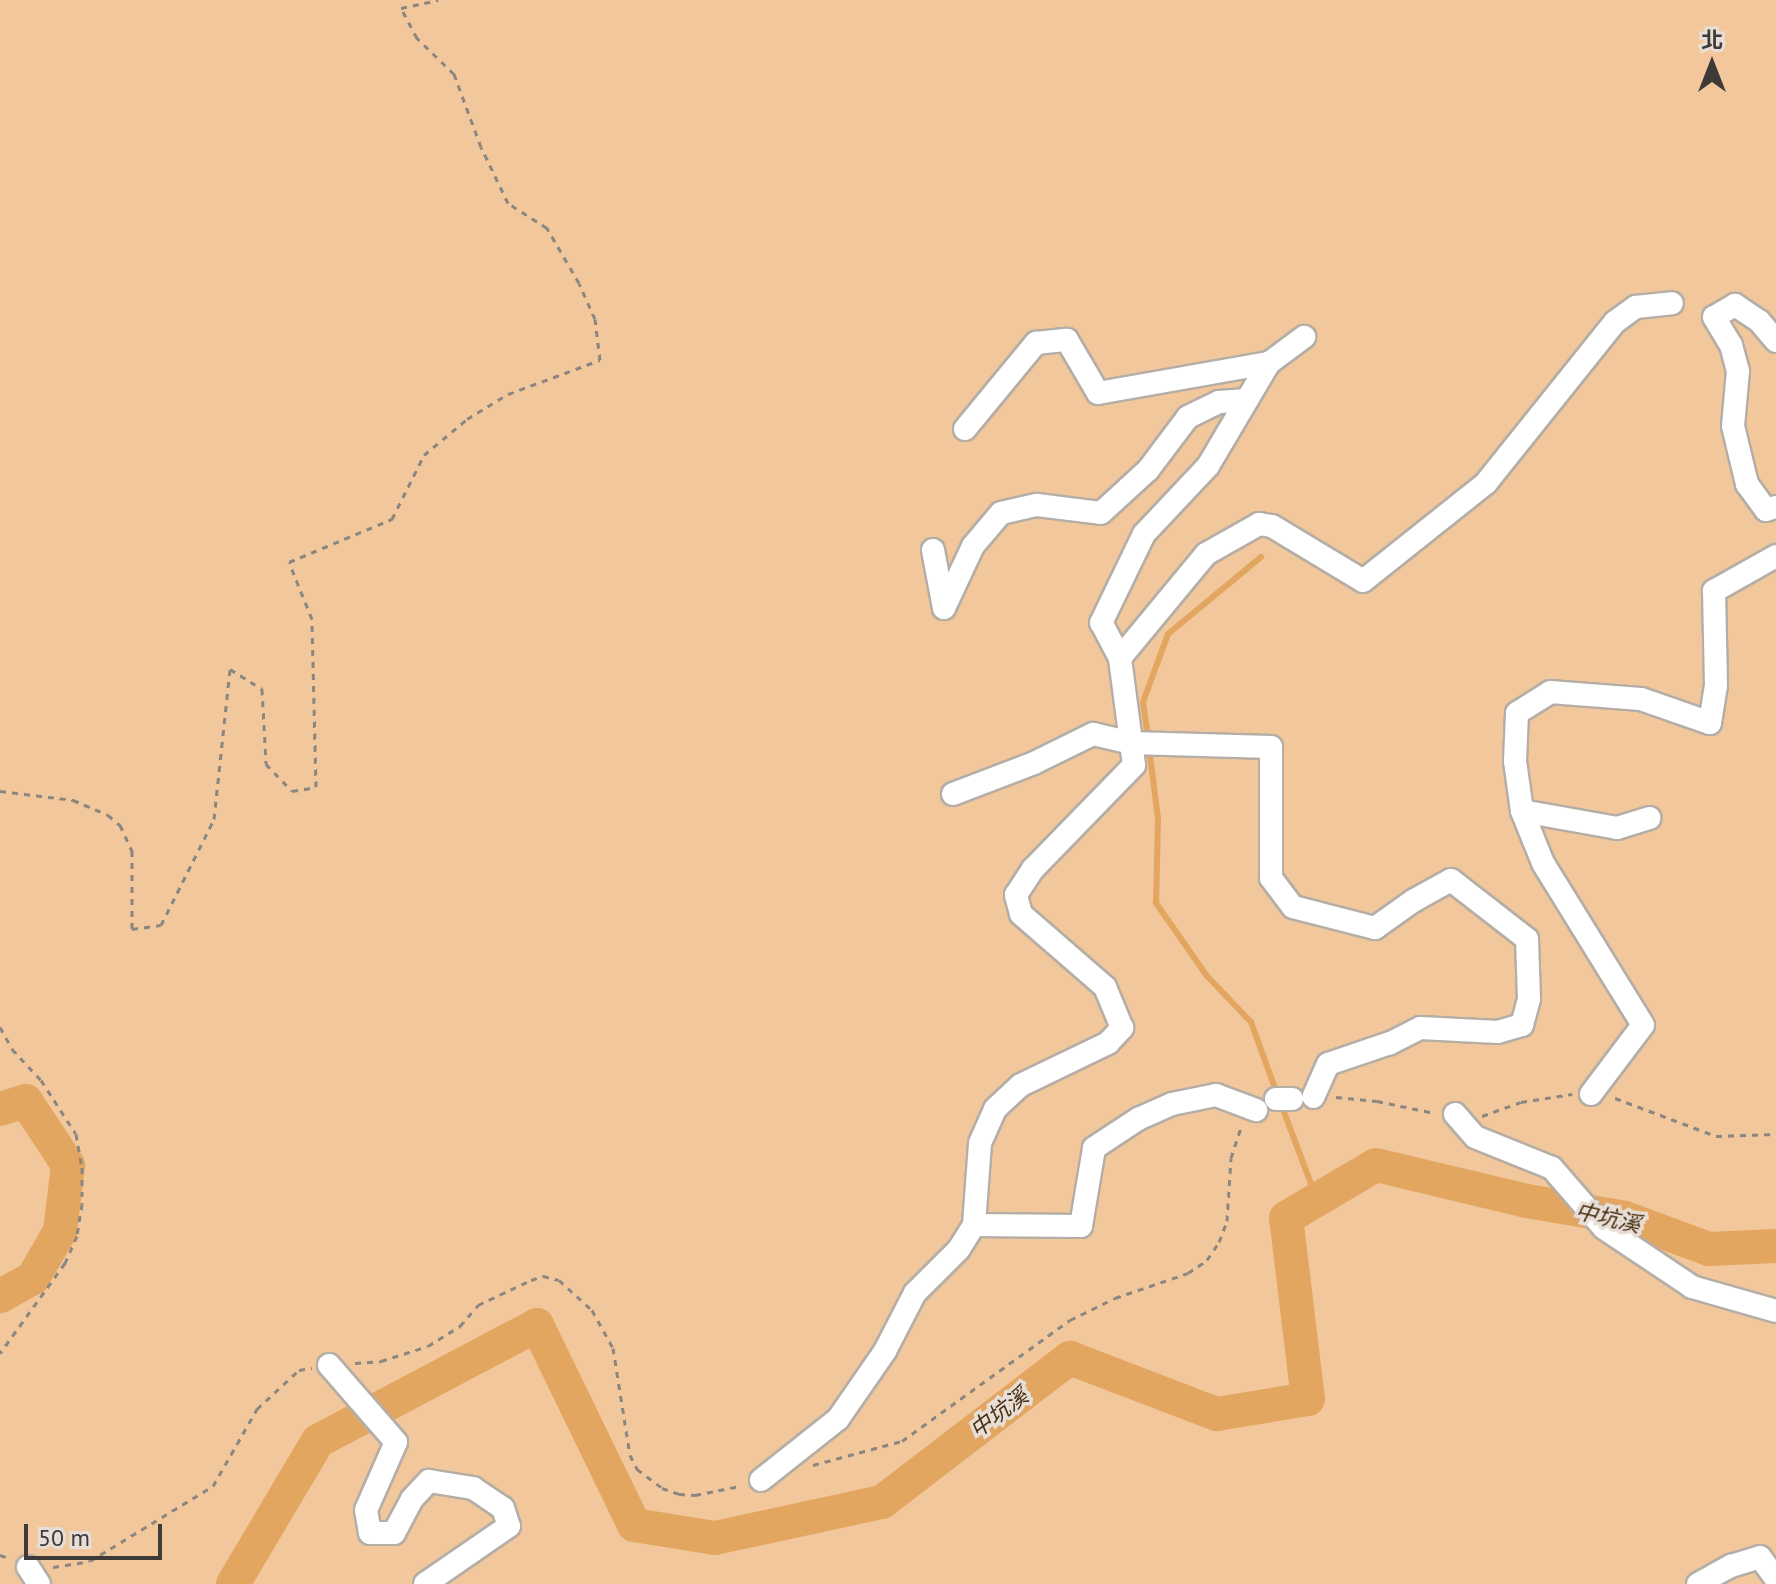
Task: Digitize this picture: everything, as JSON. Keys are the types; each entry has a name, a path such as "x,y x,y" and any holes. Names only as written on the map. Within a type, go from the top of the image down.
{"street":[{"path":"1120,658 1206,554 1259,524 1272,526 1363,581 1486,483 1615,322 1636,307 1672,303"},
{"path":"1776,341 1759,321 1735,305 1714,317 1731,345 1738,371 1733,426 1747,484 1766,510 1776,507"},
{"path":"761,1480 838,1419 885,1351 915,1293 959,1249 974,1225 980,1143 995,1109 1021,1085 1108,1043 1122,1028 1105,987 1021,914 1016,895 1033,869 1134,765 1134,743 1120,658 1101,623 1144,534 1208,466 1269,363 1304,337"},
{"path":"965,429 1036,343 1067,340 1098,393 1269,363"},
{"path":"933,550 944,608 973,546 1001,513 1037,505 1101,513 1148,470 1188,417 1219,402 1247,400"},
{"path":"1591,1094 1643,1025 1543,863 1522,811 1515,761 1517,713 1550,692 1641,699 1710,723 1716,686 1714,591 1776,556"},
{"path":"953,794 1034,763 1093,734 1134,743 1271,747 1271,878 1293,907 1375,928 1413,901 1451,880 1527,939 1529,999 1522,1025 1498,1032 1420,1028 1390,1043 1328,1064 1284,1101 1216,1095 1172,1104 1138,1119 1094,1148 1081,1226 974,1225"},
{"path":"1522,811 1617,828 1650,818"},
{"path":"1455,1114 1475,1137 1552,1168 1604,1228 1692,1287 1776,1311"},
{"path":"330,1366 396,1442 366,1510 370,1533 394,1533 412,1499 429,1481 473,1488 503,1508 509,1526 425,1584"},
{"path":"1698,1584 1731,1566 1760,1557 1776,1579"}],"path":[{"path":"0,791 73,800 108,815 120,825 132,851 132,929 161,925 214,819 230,669 262,689 266,764 292,791 316,787 312,619 289,562 392,519 424,455 467,419 508,394 600,360 595,319 579,283 547,228 508,203 481,147 454,74 417,38 401,8 438,0"},
{"path":"0,1027 12,1049 41,1080 76,1134 82,1191 77,1236 65,1263 0,1353"},
{"path":"811,1466 902,1441 1070,1320 1115,1298 1188,1273 1207,1260 1219,1242 1227,1221 1227,1187 1237,1131 1284,1101 1377,1101 1482,1116 1521,1102 1564,1094 1591,1094 1633,1104 1716,1136 1776,1134"},
{"path":"0,1555 34,1575 50,1568 90,1561 213,1486 257,1409 275,1389 299,1370 381,1361 428,1346 460,1326 478,1305 543,1276 559,1280 592,1310 613,1348 630,1455 637,1469 662,1488 679,1494 695,1495 761,1480"}],"shaded area":[{"path":"0,0 1776,0 1776,1584 0,1584"}],"waterway":[{"path":"1148,737 1143,702 1168,634 1261,557"},
{"path":"1149,748 1158,818 1156,903 1207,976 1251,1022 1277,1094"},
{"name":"中坑溪","path":"0,1109 26,1101 68,1165 60,1231 33,1278 0,1296"},
{"path":"1281,1104 1317,1200"},
{"name":"中坑溪","path":"233,1584 318,1441 537,1325 634,1525 715,1538 882,1502 1070,1358 1217,1414 1308,1399 1286,1218 1376,1165 1527,1201 1625,1218 1709,1249 1776,1246"}]}
